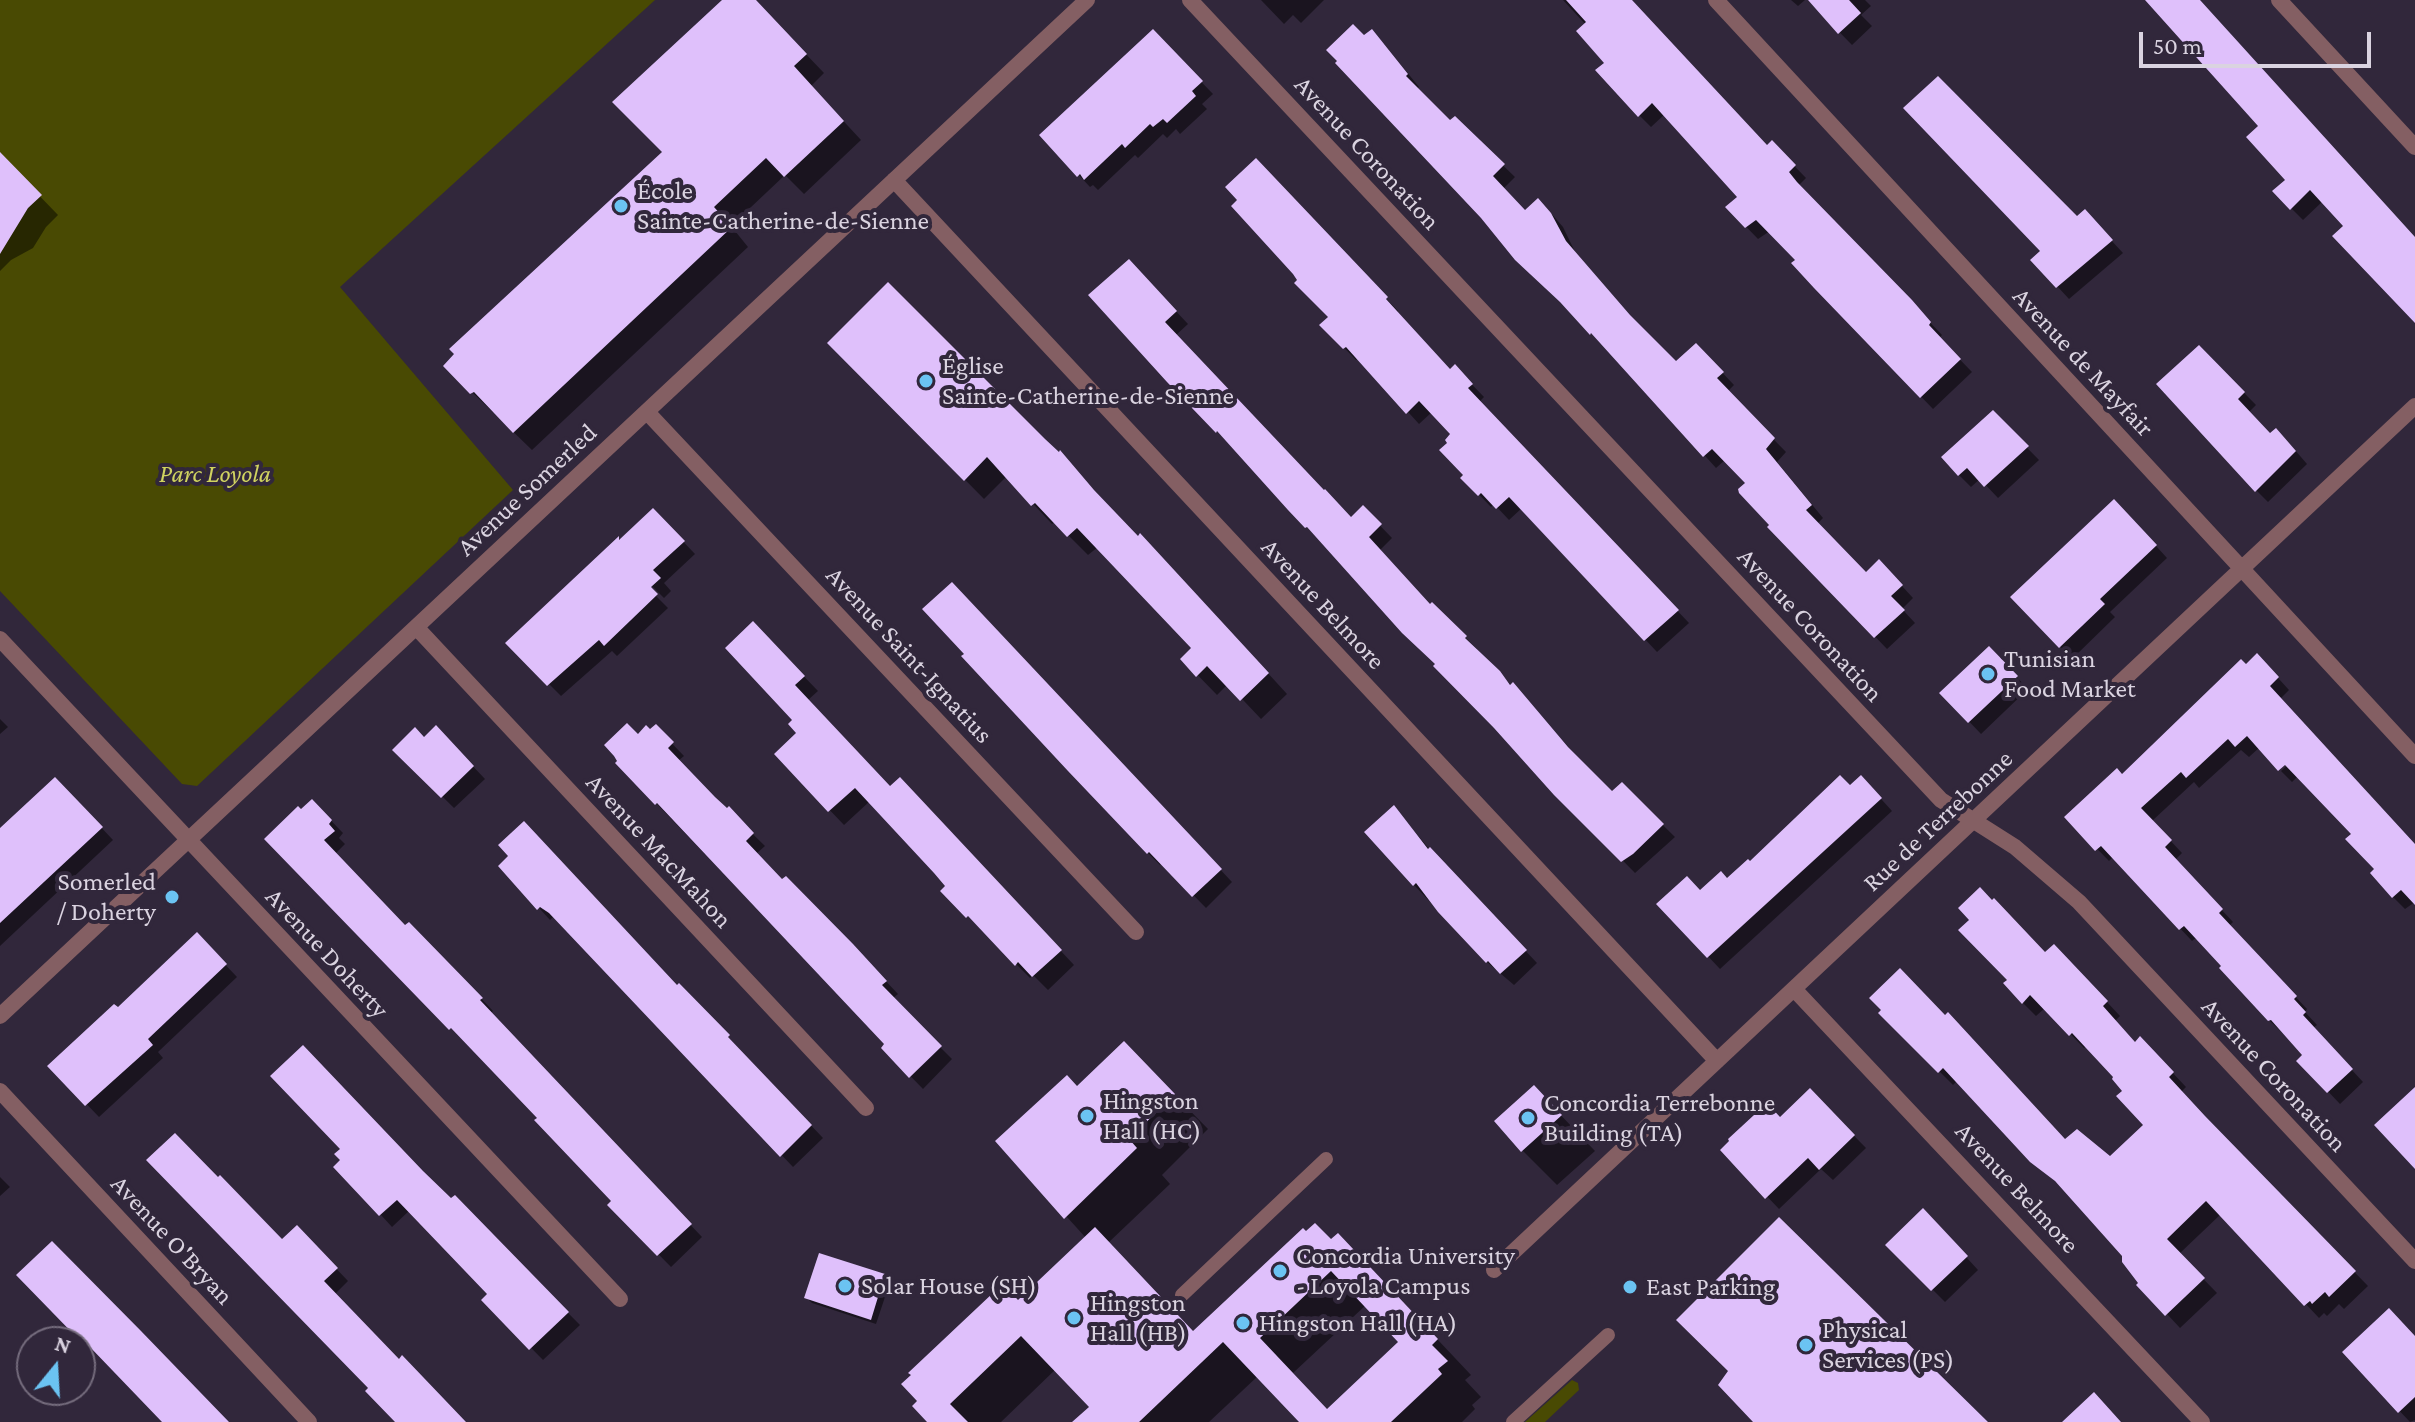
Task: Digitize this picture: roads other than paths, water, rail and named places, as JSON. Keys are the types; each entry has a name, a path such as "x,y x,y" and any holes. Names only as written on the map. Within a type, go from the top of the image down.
{"street":[{"name":"Avenue Somerled","path":"0,1016 1087,0"},
{"name":"Avenue Coronation","path":"1190,0 1941,800 2015,847 2079,902 2415,1261"},
{"name":"Avenue de Mayfair","path":"1716,0 2415,756"},
{"path":"2279,0 2415,147"},
{"name":"Avenue Belmore","path":"894,180 1717,1061"},
{"name":"Rue de Terrebonne","path":"1494,1270 2415,406"},
{"name":"Avenue Saint-Ignatius","path":"647,412 1136,932"},
{"name":"Avenue MacMahon","path":"416,627 866,1108"},
{"name":"Avenue Doherty","path":"0,639 620,1299"},
{"name":"Avenue Belmore","path":"1794,989 2202,1422"},
{"name":"Avenue O'Bryan","path":"0,1091 309,1422"}],"lane":[{"path":"1182,1295 1326,1159"},
{"path":"1513,1422 1608,1335"}],"place":[{"name":"École Sainte-Catherine-de-Sienne","path":"621,206"},
{"name":"Église Sainte-Catherine-de-Sienne","path":"926,381"},
{"name":"Tunisian Food Market","path":"1988,674"},
{"name":"Somerled / Doherty","path":"172,897"},
{"name":"Hingston Hall (HC)","path":"1087,1116"},
{"name":"Concordia Terrebonne Building (TA)","path":"1528,1118"},
{"name":"Concordia University - Loyola Campus","path":"1280,1271"},
{"name":"Solar House (SH)","path":"845,1286"},
{"name":"East Parking","path":"1630,1287"},
{"name":"Hingston Hall (HB)","path":"1074,1318"},
{"name":"Hingston Hall (HA)","path":"1243,1323"},
{"name":"Physical Services (PS)","path":"1806,1345"}],"park label":[{"name":"Parc Loyola","path":"215,474"}]}
